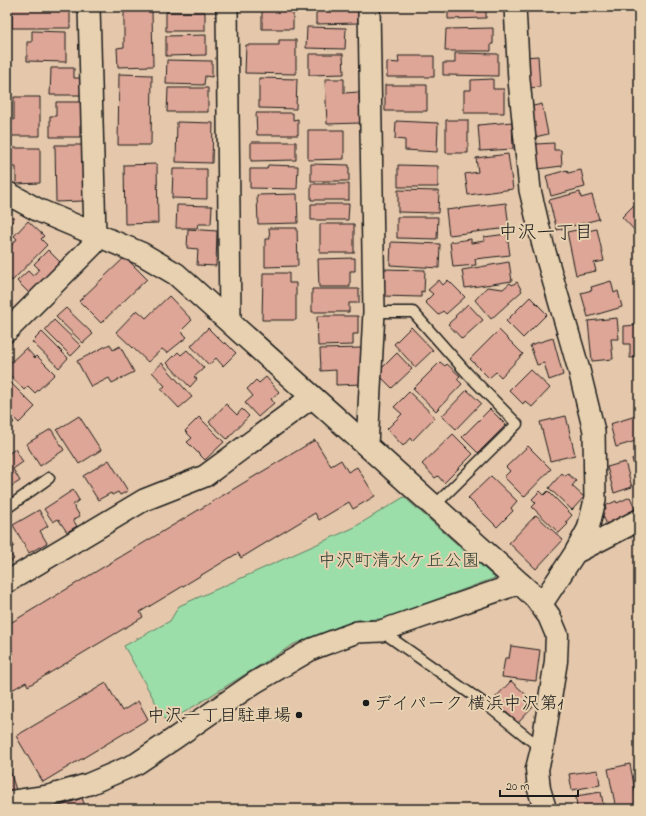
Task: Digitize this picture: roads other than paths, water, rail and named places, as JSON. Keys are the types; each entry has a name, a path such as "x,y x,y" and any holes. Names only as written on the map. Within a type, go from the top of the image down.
{"street":[{"path":"7,331 93,245 95,234 89,7"},
{"path":"227,7 230,322"},
{"path":"367,446 374,312 369,7"},
{"path":"515,7 519,80 530,190 543,245 579,370 594,431 595,500 588,529 575,553 541,605"},
{"path":"7,194 38,210 142,254 176,274 535,597 549,616 557,635 556,661 542,749 537,769 539,790 545,809"},
{"path":"7,582 144,500 205,476 312,397"},
{"path":"575,553 639,520"},
{"path":"7,802 49,796 89,784 136,764 254,684 312,649 357,632 381,631 520,583"}],"lane":[{"path":"374,312 413,312 467,373 517,424 434,506"},
{"path":"7,508 49,478"},
{"path":"381,631 488,706 542,749"}],"place":[{"name":"デイパーク 横浜中沢第1","path":"366,703"},
{"name":"中沢一丁目駐車場","path":"299,715"}],"district":[{"name":"中沢一丁目","path":"546,231"}],"park label":[{"name":"中沢町清水ケ丘公園","path":"399,560"}]}
